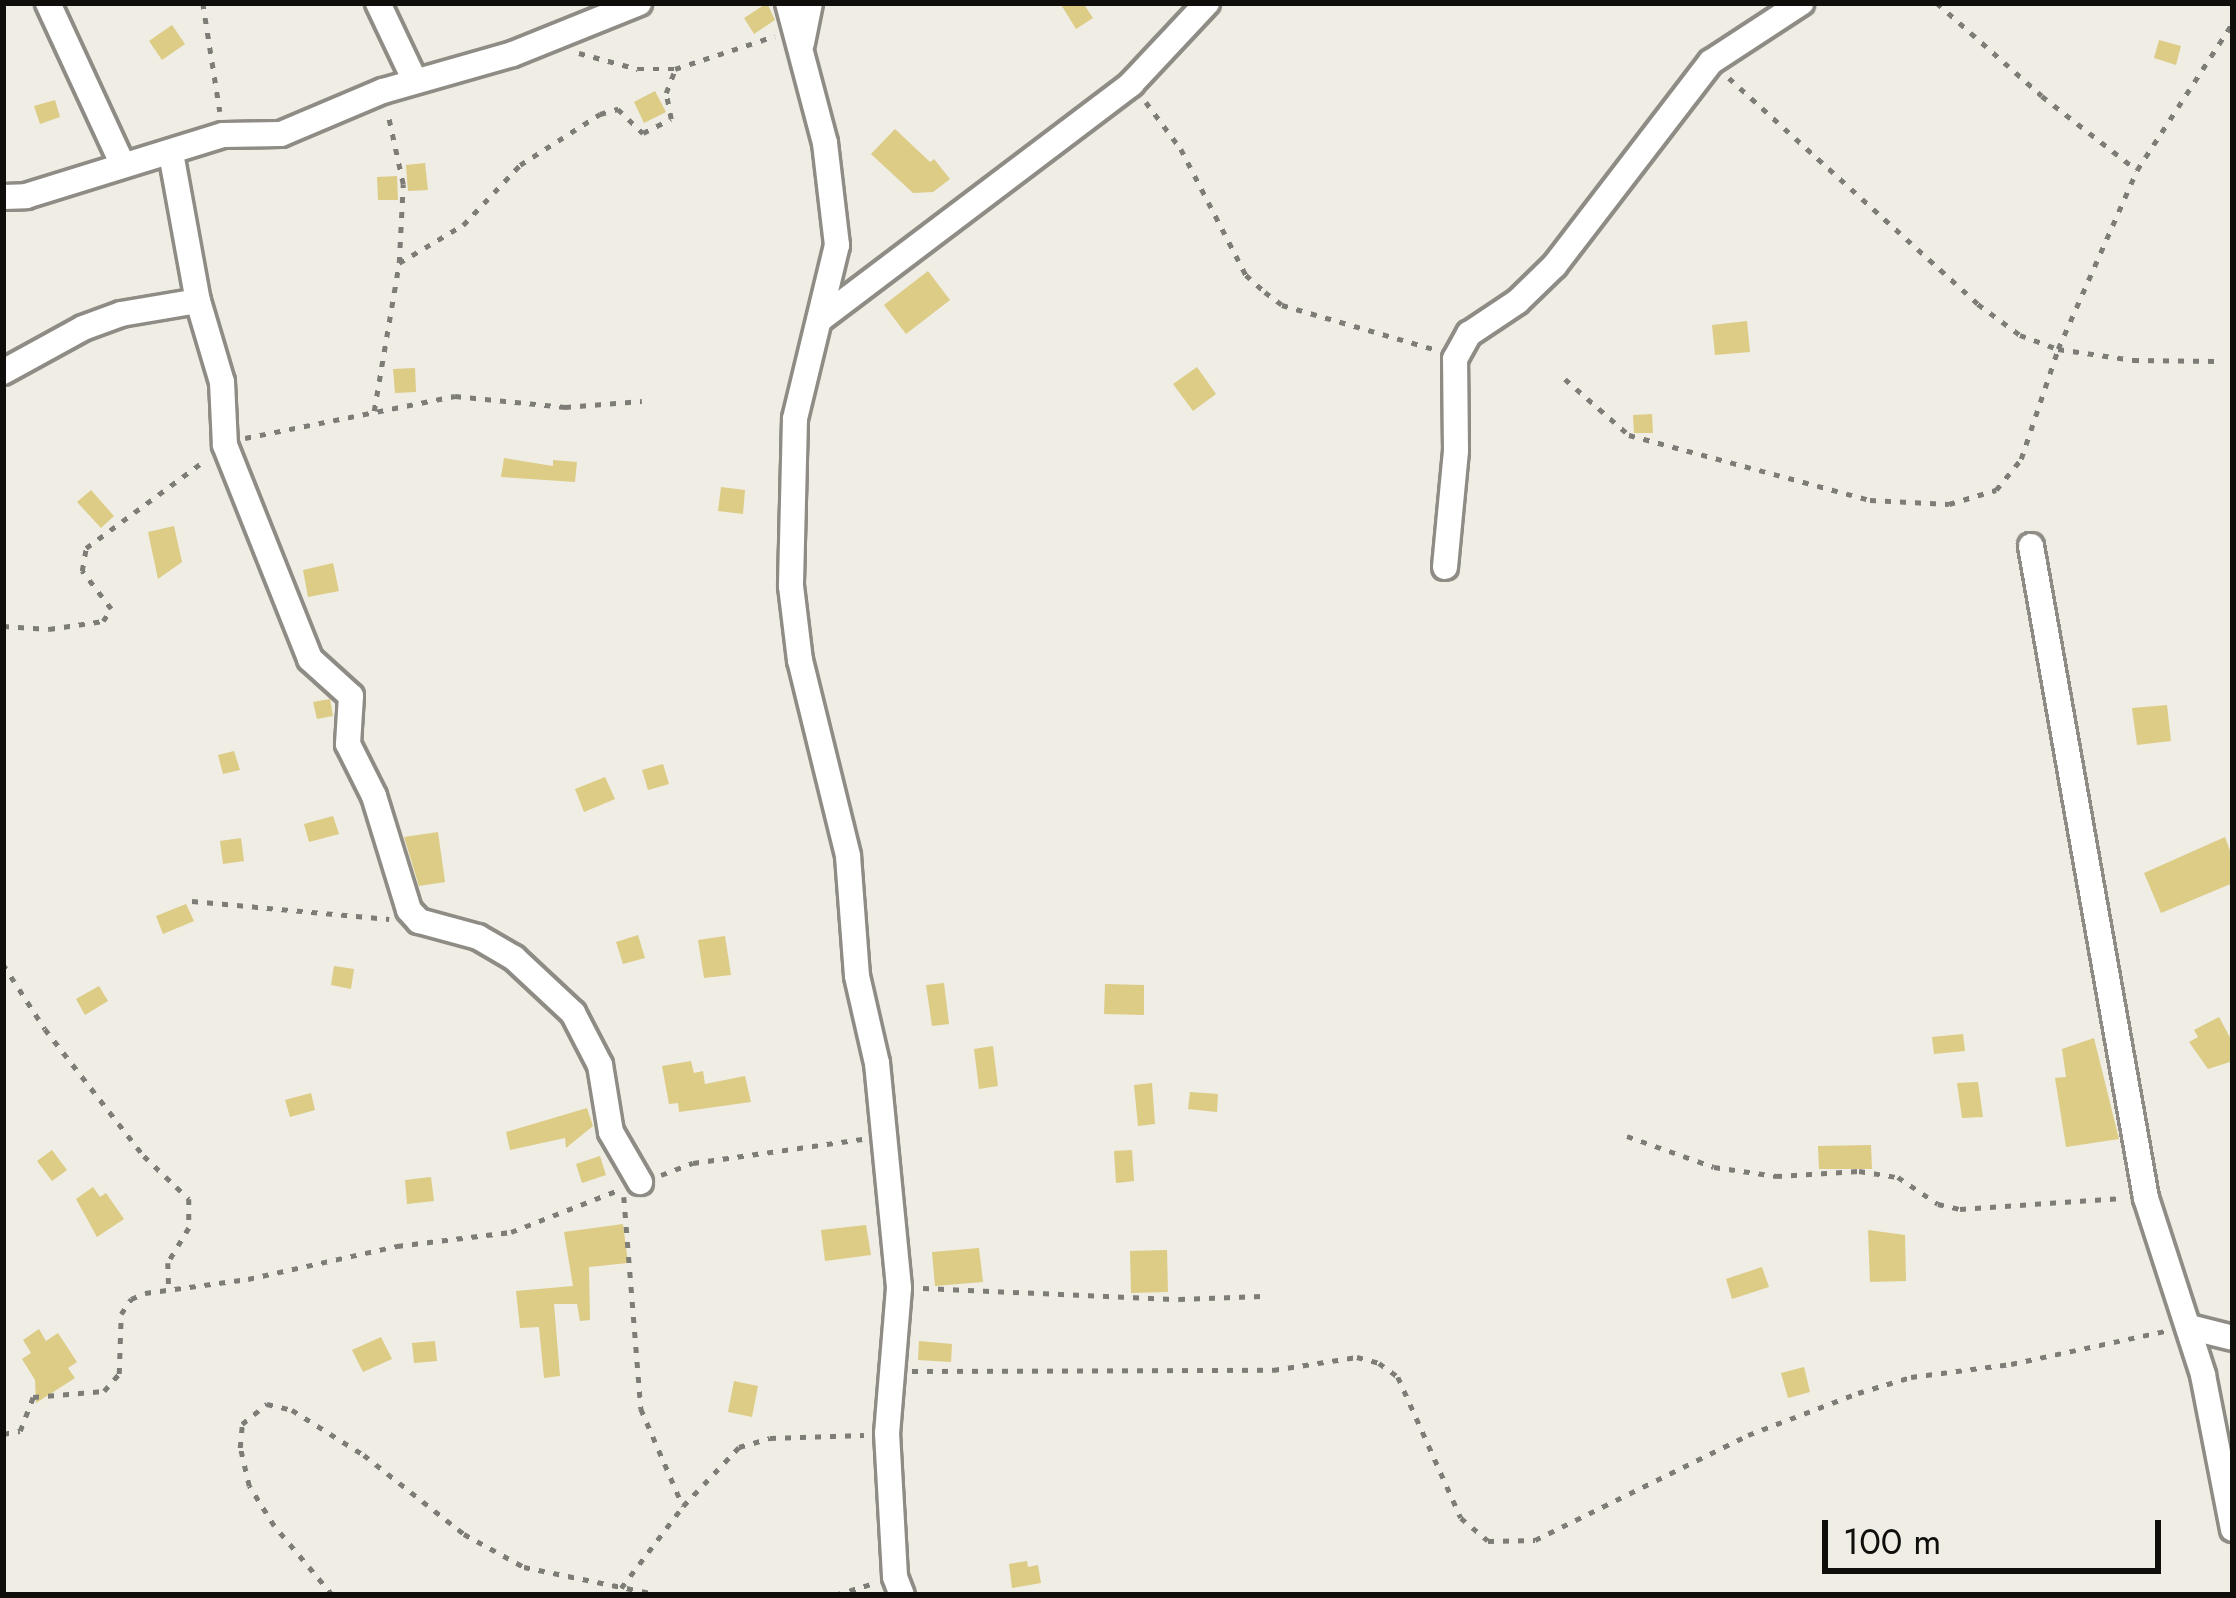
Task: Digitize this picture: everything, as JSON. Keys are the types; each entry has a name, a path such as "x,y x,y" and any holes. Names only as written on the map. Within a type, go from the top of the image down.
{"street":[{"path":"48,3 122,163"},
{"path":"378,3 415,81"},
{"path":"3,197 26,196 223,135 280,134 415,81 513,54 639,3"},
{"path":"788,3 825,143 837,245 795,418 791,586 800,660 848,856 857,976 877,1063 899,1288 887,1433 898,1586"},
{"path":"797,41 810,3"},
{"path":"821,318 1131,84 1207,3"},
{"path":"1445,567 1456,451 1455,359 1469,334 1516,302 1598,216 1712,62 1802,3"},
{"path":"171,153 197,302 221,382 225,445 310,659 351,695 348,744 374,796 409,910 419,921 478,938 514,958 573,1013 600,1065 611,1132 640,1182"},
{"path":"3,372 83,328 121,314 197,302"},
{"path":"2031,546 2146,1198 2188,1328 2233,1529"},
{"path":"2188,1328 2233,1338"}],"path":[{"path":"203,3 223,135"},
{"path":"1937,3 2042,96 2138,170"},
{"path":"1565,379 1629,435 1870,500 1949,504 1996,490 2021,459 2058,349 2138,170 2233,22"},
{"path":"569,53 586,53 638,69 675,69 797,41"},
{"path":"1712,62 1978,304 2020,335 2058,349 2133,360 2216,361"},
{"path":"399,263 463,225 520,165 600,114 618,109 643,133 671,119 666,93 675,69"},
{"path":"1131,84 1181,149 1246,274 1264,292 1282,305 1455,359"},
{"path":"374,414 399,263 403,184 383,92"},
{"path":"3,626 49,629 103,621 111,609 82,572 86,548 225,445 273,429 455,396 566,407 642,400"},
{"path":"193,901 419,921"},
{"path":"3,964 45,1029 144,1156 189,1199 189,1228 168,1262 169,1289"},
{"path":"640,1182 693,1163 881,1136"},
{"path":"1628,1136 1714,1167 1776,1176 1858,1171 1898,1177 1938,1204 1960,1209 2146,1198"},
{"path":"3,1434 20,1431 33,1397 104,1391 118,1374 121,1314 131,1299 397,1246 511,1232 623,1188 641,1409 683,1506"},
{"path":"899,1288 988,1287 1179,1299 1262,1296"},
{"path":"891,1371 1273,1370 1357,1357 1398,1377 1461,1518 1488,1541 1535,1540 1748,1435 1858,1393 1911,1377 2011,1364 2188,1328"},
{"path":"332,1595 274,1526 249,1486 241,1448 242,1424 267,1404 292,1410 364,1455 464,1534 524,1567 660,1595"},
{"path":"621,1588 683,1506 739,1447 770,1438 887,1433"},
{"path":"835,1595 898,1586"}],"building":[{"path":"767,3 775,20 754,34 744,18"},
{"path":"1060,3 1083,3 1093,18 1076,29"},
{"path":"172,25 185,44 162,60 149,41"},
{"path":"2159,40 2181,46 2176,65 2154,58"},
{"path":"655,91 666,112 644,123 634,102"},
{"path":"55,100 60,117 40,124 34,106"},
{"path":"895,129 930,162 934,159 950,179 933,192 913,193 871,154"},
{"path":"425,163 428,190 408,191 406,165"},
{"path":"397,176 398,200 378,200 377,177"},
{"path":"928,271 950,300 906,334 884,305"},
{"path":"1747,321 1750,352 1715,355 1712,325"},
{"path":"1197,367 1216,394 1193,411 1173,384"},
{"path":"415,368 416,392 395,393 393,369"},
{"path":"1652,414 1653,433 1634,433 1633,415"},
{"path":"504,458 553,466 553,460 577,462 575,482 501,477"},
{"path":"721,487 745,490 743,514 718,511"},
{"path":"91,490 114,516 101,528 77,502"},
{"path":"174,526 182,562 158,579 148,532"},
{"path":"333,563 339,591 308,597 303,570"},
{"path":"330,699 333,716 317,719 313,702"},
{"path":"2167,705 2171,741 2137,745 2132,708"},
{"path":"234,751 240,770 223,774 218,755"},
{"path":"663,764 669,784 648,790 642,770"},
{"path":"605,777 615,799 584,812 575,789"},
{"path":"333,816 339,834 309,842 304,824"},
{"path":"438,832 445,882 419,886 404,837"},
{"path":"2225,837 2233,859 2233,883 2161,913 2144,873"},
{"path":"241,838 244,861 223,864 220,841"},
{"path":"186,904 194,921 163,934 156,916"},
{"path":"638,935 645,958 623,964 616,942"},
{"path":"725,936 731,975 704,978 698,940"},
{"path":"334,966 354,969 351,989 331,985"},
{"path":"944,983 949,1024 932,1026 926,985"},
{"path":"1105,984 1144,985 1144,1015 1104,1014"},
{"path":"99,986 108,1001 85,1015 76,999"},
{"path":"2219,1017 2233,1043 2233,1061 2208,1069 2189,1042 2198,1037 2194,1030"},
{"path":"1963,1034 1965,1051 1934,1054 1932,1037"},
{"path":"2094,1038 2119,1139 2066,1147 2055,1078 2066,1077 2062,1049"},
{"path":"993,1046 998,1086 979,1089 974,1049"},
{"path":"691,1061 694,1073 703,1071 705,1084 745,1076 751,1102 679,1112 678,1103 669,1104 662,1066"},
{"path":"1978,1082 1983,1117 1962,1118 1957,1083"},
{"path":"1152,1083 1155,1124 1138,1126 1134,1085"},
{"path":"1190,1092 1218,1094 1217,1112 1188,1109"},
{"path":"311,1093 315,1110 290,1117 285,1100"},
{"path":"587,1108 593,1126 566,1148 565,1138 510,1150 506,1132"},
{"path":"1871,1145 1872,1169 1819,1169 1818,1146"},
{"path":"52,1150 67,1170 52,1181 37,1161"},
{"path":"1132,1150 1134,1181 1116,1183 1114,1151"},
{"path":"600,1156 606,1175 582,1183 576,1164"},
{"path":"431,1177 434,1201 407,1204 405,1180"},
{"path":"93,1187 100,1197 106,1193 124,1219 97,1237 76,1199"},
{"path":"623,1224 628,1263 589,1267 590,1320 580,1321 577,1304 554,1304 560,1376 544,1378 539,1327 520,1328 516,1291 573,1286 564,1232"},
{"path":"866,1225 871,1255 825,1261 821,1230"},
{"path":"1868,1230 1905,1235 1906,1281 1870,1282"},
{"path":"979,1248 983,1282 935,1286 932,1252"},
{"path":"1167,1250 1168,1292 1131,1293 1130,1251"},
{"path":"1762,1267 1769,1287 1732,1299 1726,1279"},
{"path":"39,1329 46,1341 58,1333 77,1362 68,1368 75,1378 36,1403 35,1380 22,1359 31,1353 23,1340"},
{"path":"381,1337 392,1359 363,1372 352,1350"},
{"path":"435,1341 437,1361 414,1363 412,1343"},
{"path":"919,1341 952,1344 951,1362 918,1360"},
{"path":"1804,1367 1810,1392 1788,1398 1781,1373"},
{"path":"734,1381 758,1386 752,1417 728,1412"},
{"path":"1027,1561 1028,1567 1038,1565 1041,1583 1012,1588 1009,1564"}]}
